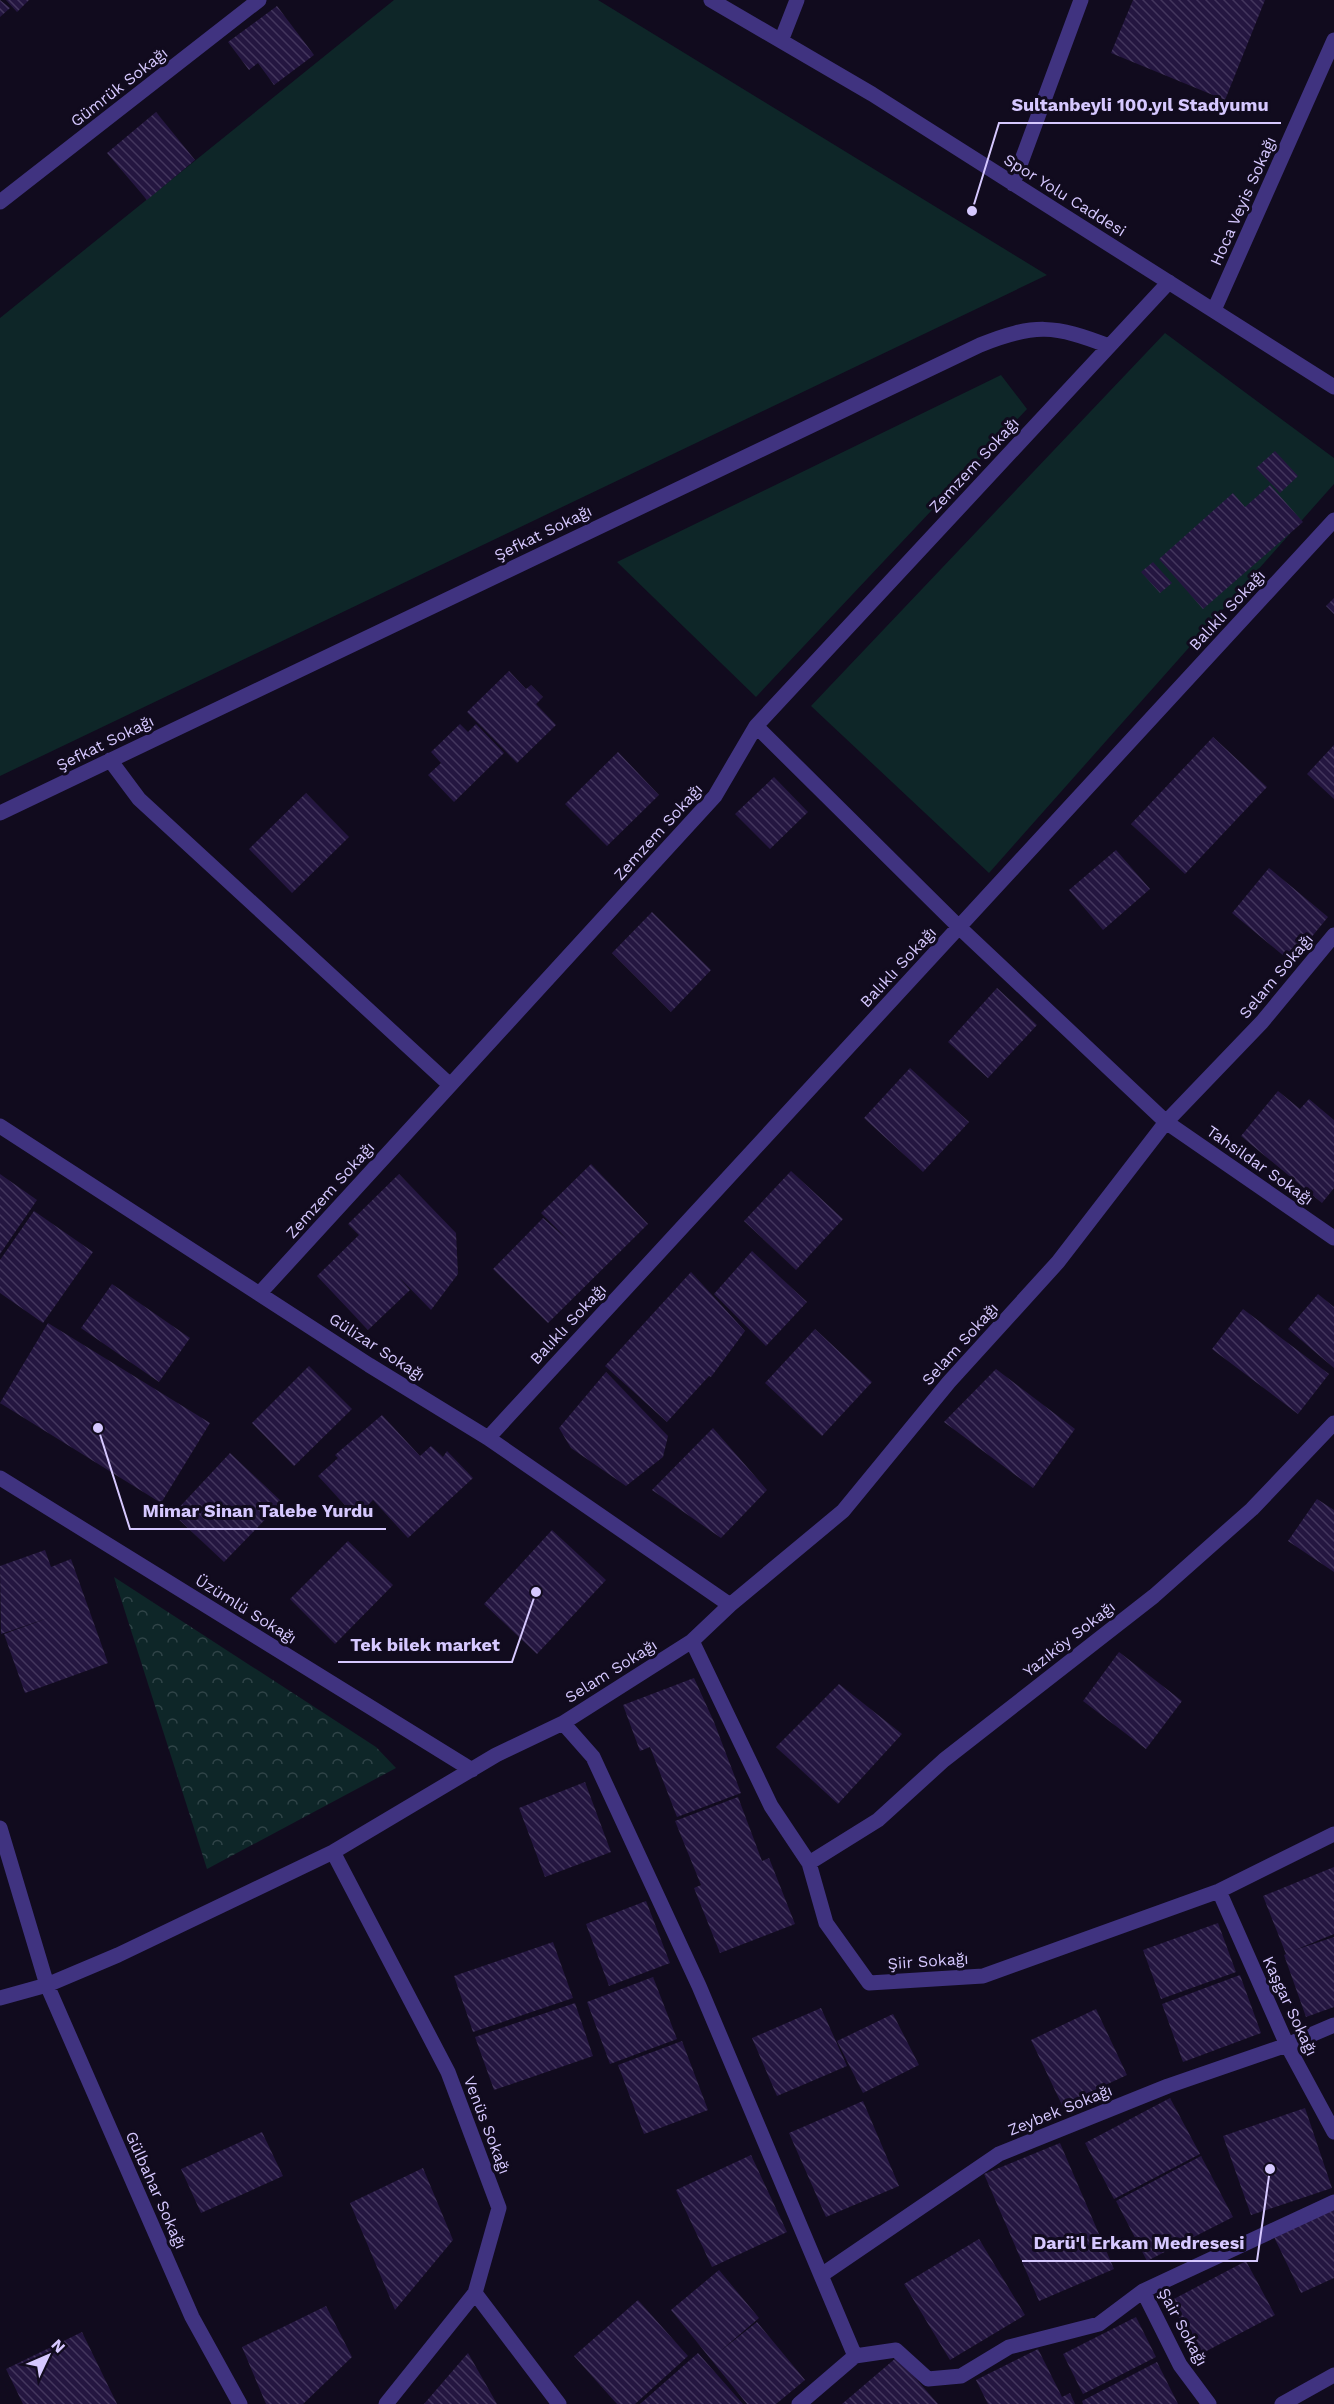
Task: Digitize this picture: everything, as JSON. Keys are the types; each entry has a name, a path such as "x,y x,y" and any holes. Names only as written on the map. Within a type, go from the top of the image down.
{"street":[{"name":"Gümrük Sokağı","path":"0,202 259,0"},
{"name":"Spor Yolu Caddesi","path":"711,0 872,94 1334,387"},
{"path":"781,41 797,0"},
{"path":"1013,184 1081,0"},
{"name":"Hoca Veyis Sokağı","path":"1214,310 1334,40"},
{"name":"Zemzem Sokağı","path":"260,1293 715,796 756,726 1169,282"},
{"name":"Şefkat Sokağı","path":"0,813 1013,331 1045,328 1073,332 1109,346"},
{"name":"Balıklı Sokağı","path":"488,1438 1334,520"},
{"name":"Tahsildar Sokağı","path":"756,726 960,928 1166,1122 1334,1238"},
{"path":"110,760 139,799 450,1084"},
{"name":"Selam Sokağı","path":"0,1998 47,1985 118,1955 333,1852 495,1755 563,1723 692,1641 730,1605 843,1511 949,1382 1058,1262 1166,1122 1262,1022 1334,935"},
{"name":"Gülizar Sokağı","path":"0,1126 488,1438 730,1605"},
{"name":"Yazıköy Sokağı","path":"808,1863 878,1820 944,1760 1154,1596 1252,1509 1334,1423"},
{"name":"Üzümlü Sokağı","path":"0,1478 472,1770"},
{"name":"Şiir Sokağı","path":"692,1641 771,1806 808,1863 826,1923 869,1983 983,1976 1220,1892"},
{"path":"563,1723 593,1756 699,1986 759,2131 823,2274 855,2356"},
{"name":"Gülbahar Sokağı","path":"0,1828 47,1985 192,2317 240,2404"},
{"path":"1220,1892 1334,1834"},
{"name":"Venüs Sokağı","path":"333,1852 448,2072 499,2208 475,2293 387,2404"},
{"name":"Kaşgar Sokağı","path":"1220,1892 1287,2045 1334,2132"},
{"name":"Zeybek Sokağı","path":"823,2274 999,2154 1168,2085 1287,2045 1334,2025"},
{"name":"Şair Sokağı","path":"1209,2404 1180,2365 1143,2291 1334,2202"},
{"path":"799,2404 855,2356 896,2350 928,2379 961,2376 1009,2347 1099,2324 1143,2291"},
{"path":"475,2293 559,2404"},
{"path":"1282,2404 1334,2375"}],"green space":[{"path":"394,0 598,0 1047,275 0,776 0,318"},
{"path":"1165,333 1334,458 1334,484 989,873 811,706"},
{"path":"1001,375 1027,409 756,697 617,562"},
{"path":"114,1577 376,1747 396,1768 207,1869"}],"building":[{"path":"0,0 10,8 0,17"},
{"path":"6,0 29,0 17,12"},
{"path":"1133,0 1265,0 1225,100 1111,53"},
{"path":"277,6 314,55 274,85 258,63 249,70 228,42"},
{"path":"156,112 195,160 147,200 107,153"},
{"path":"1275,451 1298,476 1280,493 1256,468"},
{"path":"1270,485 1303,522 1203,609 1159,559 1233,493 1245,507"},
{"path":"1153,562 1172,583 1160,593 1141,572"},
{"path":"1334,598 1334,614 1326,606"},
{"path":"509,671 526,689 531,685 543,697 536,704 556,725 517,763 467,712"},
{"path":"460,724 468,732 476,724 504,753 454,802 428,775 441,763 431,752"},
{"path":"1213,737 1267,787 1185,874 1131,824"},
{"path":"1334,745 1334,799 1307,774"},
{"path":"618,752 659,795 607,846 565,804"},
{"path":"774,777 808,812 770,849 735,814"},
{"path":"306,793 349,837 292,893 249,849"},
{"path":"1116,850 1150,889 1103,930 1069,890"},
{"path":"1269,868 1328,917 1291,962 1232,913"},
{"path":"652,912 711,970 671,1012 612,953"},
{"path":"997,988 1037,1025 988,1078 948,1042"},
{"path":"910,1068 969,1122 923,1172 864,1118"},
{"path":"1278,1091 1300,1109 1309,1099 1334,1120 1334,1188 1322,1203 1241,1136"},
{"path":"591,1164 648,1224 548,1323 493,1269 543,1218 567,1239 541,1213"},
{"path":"791,1171 843,1219 796,1270 744,1221"},
{"path":"0,1174 37,1200 0,1254"},
{"path":"399,1174 456,1233 458,1274 431,1310 396,1274 410,1290 368,1330 317,1276 359,1235 348,1224"},
{"path":"34,1211 93,1252 43,1323 0,1293 0,1260"},
{"path":"752,1251 807,1302 766,1346 714,1294"},
{"path":"691,1272 745,1331 711,1377 709,1376 667,1422 605,1366"},
{"path":"112,1284 190,1338 159,1382 81,1328"},
{"path":"1318,1294 1334,1307 1334,1368 1288,1329"},
{"path":"1243,1309 1329,1374 1298,1414 1212,1349"},
{"path":"48,1323 210,1423 161,1503 0,1403"},
{"path":"815,1329 872,1382 822,1436 765,1383"},
{"path":"309,1366 352,1409 294,1466 252,1423"},
{"path":"996,1369 1075,1429 1033,1488 944,1422"},
{"path":"606,1372 668,1436 663,1457 626,1486 571,1448 559,1428"},
{"path":"382,1415 420,1456 431,1446 443,1457 447,1451 473,1478 408,1538 373,1500 356,1517 318,1476 338,1458 335,1455"},
{"path":"713,1428 767,1490 721,1538 652,1490"},
{"path":"230,1453 282,1502 224,1562 173,1514"},
{"path":"1317,1499 1334,1510 1334,1572 1288,1541"},
{"path":"552,1530 606,1580 537,1654 484,1604"},
{"path":"348,1541 393,1585 335,1644 290,1599"},
{"path":"45,1550 51,1567 71,1559 108,1663 25,1693 4,1634 51,1617 1,1634 0,1566"},
{"path":"1119,1652 1182,1701 1146,1749 1083,1701"},
{"path":"694,1678 714,1722 741,1793 677,1817 650,1747 640,1751 623,1705"},
{"path":"839,1684 902,1734 838,1804 776,1747"},
{"path":"585,1782 611,1852 545,1877 519,1808"},
{"path":"738,1797 762,1861 769,1858 795,1924 720,1953 694,1888 701,1885 675,1821"},
{"path":"1334,1867 1334,1934 1295,1950 1334,1937 1334,2007 1306,2017 1284,1955 1286,1954 1263,1896"},
{"path":"646,1901 670,1963 609,1986 586,1924"},
{"path":"1218,1923 1236,1972 1161,1999 1143,1950"},
{"path":"553,1942 573,1998 473,2032 454,1976"},
{"path":"1240,1975 1261,2033 1183,2062 1162,2004"},
{"path":"653,1977 677,2039 610,2064 587,2002"},
{"path":"575,2003 593,2056 494,2090 475,2037"},
{"path":"821,2008 847,2066 777,2096 752,2038"},
{"path":"1096,2009 1127,2075 1062,2105 1031,2040"},
{"path":"893,2014 919,2065 863,2093 837,2041"},
{"path":"682,2041 708,2110 644,2134 618,2065"},
{"path":"1170,2098 1200,2154 1114,2199 1085,2143"},
{"path":"863,2101 899,2186 826,2217 789,2133"},
{"path":"1305,2108 1332,2188 1251,2215 1223,2136"},
{"path":"262,2132 283,2176 201,2213 181,2169"},
{"path":"1060,2143 1114,2269 1039,2301 984,2174"},
{"path":"751,2155 787,2232 712,2267 676,2190"},
{"path":"1201,2156 1233,2217 1147,2261 1116,2201"},
{"path":"423,2168 453,2240 395,2310 350,2203"},
{"path":"1334,2209 1334,2278 1301,2293 1274,2237"},
{"path":"979,2239 1025,2315 950,2360 904,2284"},
{"path":"1246,2261 1275,2315 1199,2355 1170,2301"},
{"path":"719,2270 759,2318 718,2353 757,2322 805,2380 776,2404 747,2404 671,2310"},
{"path":"638,2300 688,2356 635,2404 617,2404 574,2356"},
{"path":"326,2306 352,2357 303,2404 266,2404 242,2347"},
{"path":"1136,2317 1156,2357 1083,2394 1063,2354"},
{"path":"82,2332 117,2404 23,2404 6,2369"},
{"path":"1038,2349 1062,2397 1070,2393 1075,2404 988,2404 976,2380"},
{"path":"468,2353 497,2404 424,2404"},
{"path":"698,2353 743,2404 640,2404"},
{"path":"897,2357 938,2404 842,2404"},
{"path":"1157,2362 1178,2404 1083,2404 1082,2401"}],"place":[{"name":"Sultanbeyli 100.yıl Stadyumu","path":"972,211"},
{"name":"Mimar Sinan Talebe Yurdu","path":"98,1428"},
{"name":"Tek bilek market","path":"536,1592"},
{"name":"Darü'l Erkam Medresesi","path":"1270,2169"}]}
